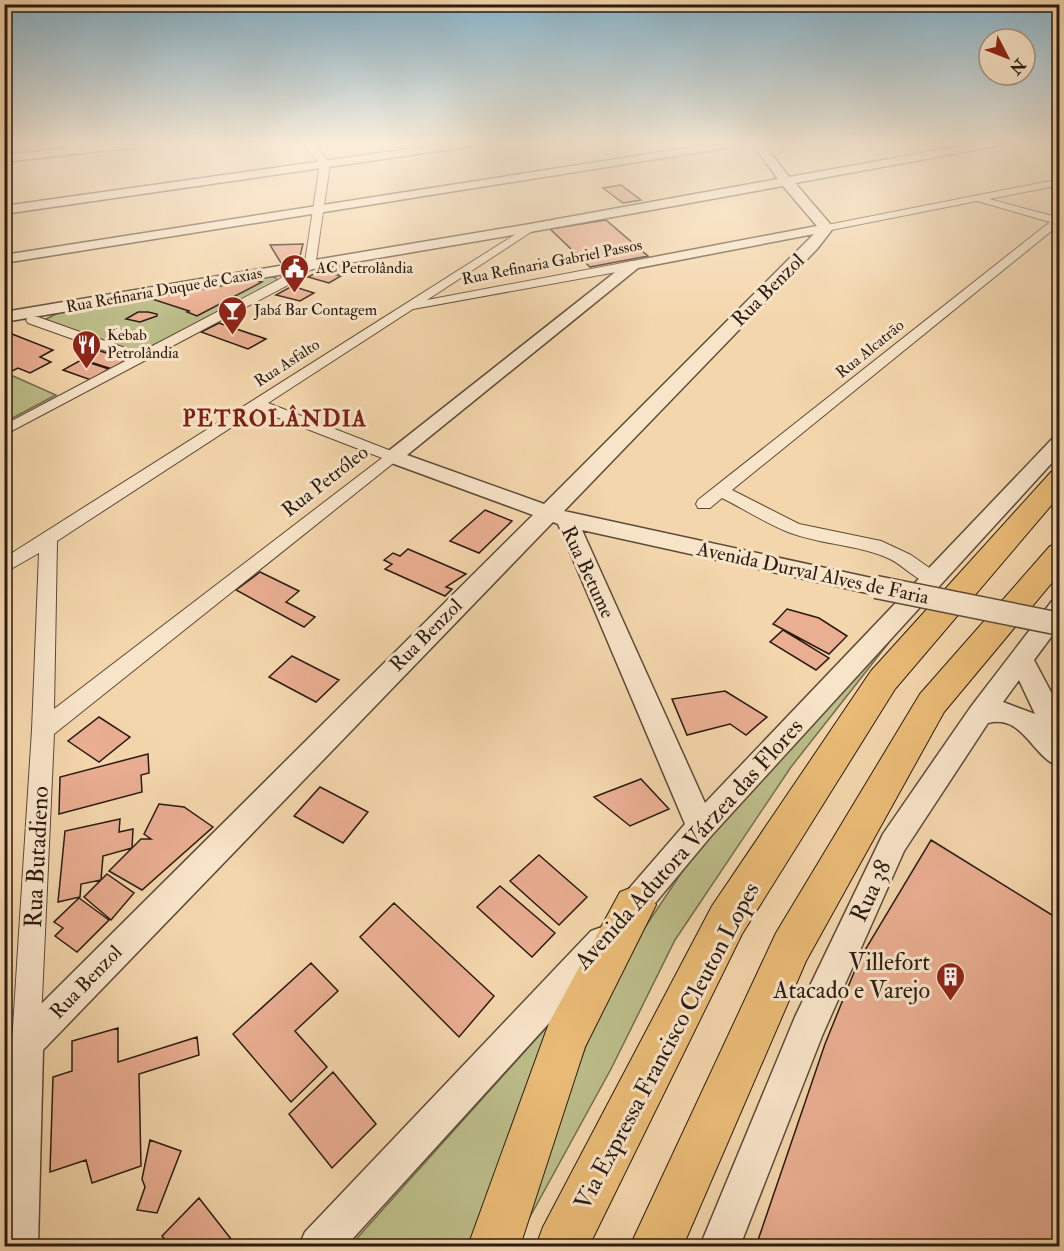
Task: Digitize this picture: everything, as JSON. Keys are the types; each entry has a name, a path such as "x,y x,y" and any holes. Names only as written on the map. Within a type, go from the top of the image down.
{"highway":[{"name":"Via Expressa Francisco Cleuton Lopes","path":"562,1246 722,931 740,900 883,680 1059,478"},
{"path":"656,1246 791,947 932,703 1059,554"},
{"path":"494,1246 565,1039 634,905"}],"street":[{"path":"4,210 64,201"},
{"path":"4,431 282,283 311,264 320,201"},
{"path":"4,259 367,201"},
{"name":"Rua Refinaria Duque de Caxias","path":"4,317 675,201"},
{"path":"803,201 826,228"},
{"name":"Rua Refinaria Gabriel Passos","path":"404,308 963,201"},
{"path":"984,201 1058,221"},
{"name":"Rua Alcatrão","path":"704,504 1058,221"},
{"name":"Rua Asfalto","path":"4,567 530,228"},
{"name":"Rua Benzol","path":"27,1043 557,516 812,246 826,228"},
{"name":"Rua Petróleo","path":"43,730 393,457 633,265"},
{"path":"264,272 280,278 282,283"},
{"path":"4,333 61,308"},
{"path":"33,320 140,358"},
{"name":"Rua Betume","path":"257,404 393,457 557,516 700,827"},
{"name":"Avenida Adutora Várzea das Flores","path":"319,1246 634,905 700,827 1059,442"},
{"path":"722,491 794,528 875,545 905,559 931,578"},
{"name":"Avenida Durval Alves de Faria","path":"557,516 876,587 1059,624"},
{"name":"Rua Butadieno","path":"18,1246 43,730 48,540"},
{"path":"1059,607 1020,658 1059,736"},
{"name":"Rua 38","path":"720,1246 807,1029 893,843 1020,658"},
{"path":"979,715 998,711 1020,717 1046,738 1059,756"}],"green space":[{"path":"265,275 276,278 278,283 139,356 44,320 68,308"},
{"path":"13,376 56,395 5,422 5,380"},
{"path":"920,603 791,767 675,940 611,1069 512,1246 611,978 692,857"},
{"path":"554,1019 469,1246 350,1246"}],"building":[{"path":"606,220 648,256 590,267 550,229"},
{"path":"303,244 299,260 281,263 270,245"},
{"path":"355,261 359,266 342,275 321,269"},
{"path":"321,270 341,276 329,283 308,277"},
{"path":"255,280 262,282 197,316 187,312 189,311 149,298"},
{"name":"AC Petrolândia","path":"292,286 314,293 300,301 276,295"},
{"path":"138,312 148,312 157,314 157,316 140,322 126,319"},
{"name":"Jabá Bar Contagem","path":"219,323 266,339 248,349 201,332"},
{"path":"12,334 53,350 40,357 51,362 30,373 18,368 4,375 4,337"},
{"path":"100,351 127,359 112,369 84,360"},
{"name":"Kebab Petrolândia","path":"81,360 109,369 91,380 63,370"},
{"path":"485,510 512,521 479,553 450,541"},
{"path":"408,549 466,574 446,587 452,589 445,596 385,569 392,564 384,560 393,553 400,556"},
{"path":"260,572 299,591 286,602 315,617 304,627 236,590"},
{"path":"787,609 819,618 847,636 829,654 773,624"},
{"path":"783,630 829,658 816,670 770,642"},
{"path":"292,656 339,680 316,702 269,677"},
{"path":"725,691 767,717 746,735 730,724 687,735 672,699"},
{"path":"99,717 130,737 99,762 68,741"},
{"path":"11,751 7,781 4,782 4,753"},
{"path":"148,754 149,773 141,775 142,792 59,814 60,777"},
{"path":"641,779 669,809 630,826 594,797"},
{"path":"320,787 368,812 343,843 294,816"},
{"path":"159,804 184,807 213,827 142,890 109,871 141,839 151,839 144,834"},
{"path":"120,819 119,832 133,829 132,848 103,856 101,880 81,884 80,897 58,902 65,831"},
{"name":"Villefort Atacado e Varejo","path":"931,840 1060,920 1060,1246 756,1246 825,1044 859,960"},
{"path":"539,855 587,897 559,925 510,881"},
{"path":"107,874 134,893 111,920 84,897"},
{"path":"500,886 555,933 532,957 477,907"},
{"path":"79,898 109,920 77,952 55,936 63,928 54,922"},
{"path":"394,903 494,996 459,1037 360,937"},
{"path":"311,963 338,991 295,1031 327,1067 291,1102 233,1034"},
{"path":"118,1028 118,1062 197,1037 199,1055 139,1074 141,1166 92,1183 86,1160 50,1172 53,1077 72,1071 72,1041"},
{"path":"333,1072 376,1124 332,1168 289,1114"},
{"path":"150,1140 181,1151 157,1213 137,1210 145,1187 142,1179"},
{"path":"199,1198 231,1239 224,1246 170,1246 162,1236"}],"place":[{"name":"AC Petrolândia","path":"295,294"},
{"name":"Jabá Bar Contagem","path":"233,336"},
{"name":"Kebab Petrolândia","path":"86,370"},
{"name":"Villefort Atacado e Varejo","path":"951,1002"}],"district":[{"name":"PETROLÂNDIA","path":"275,419"}]}
